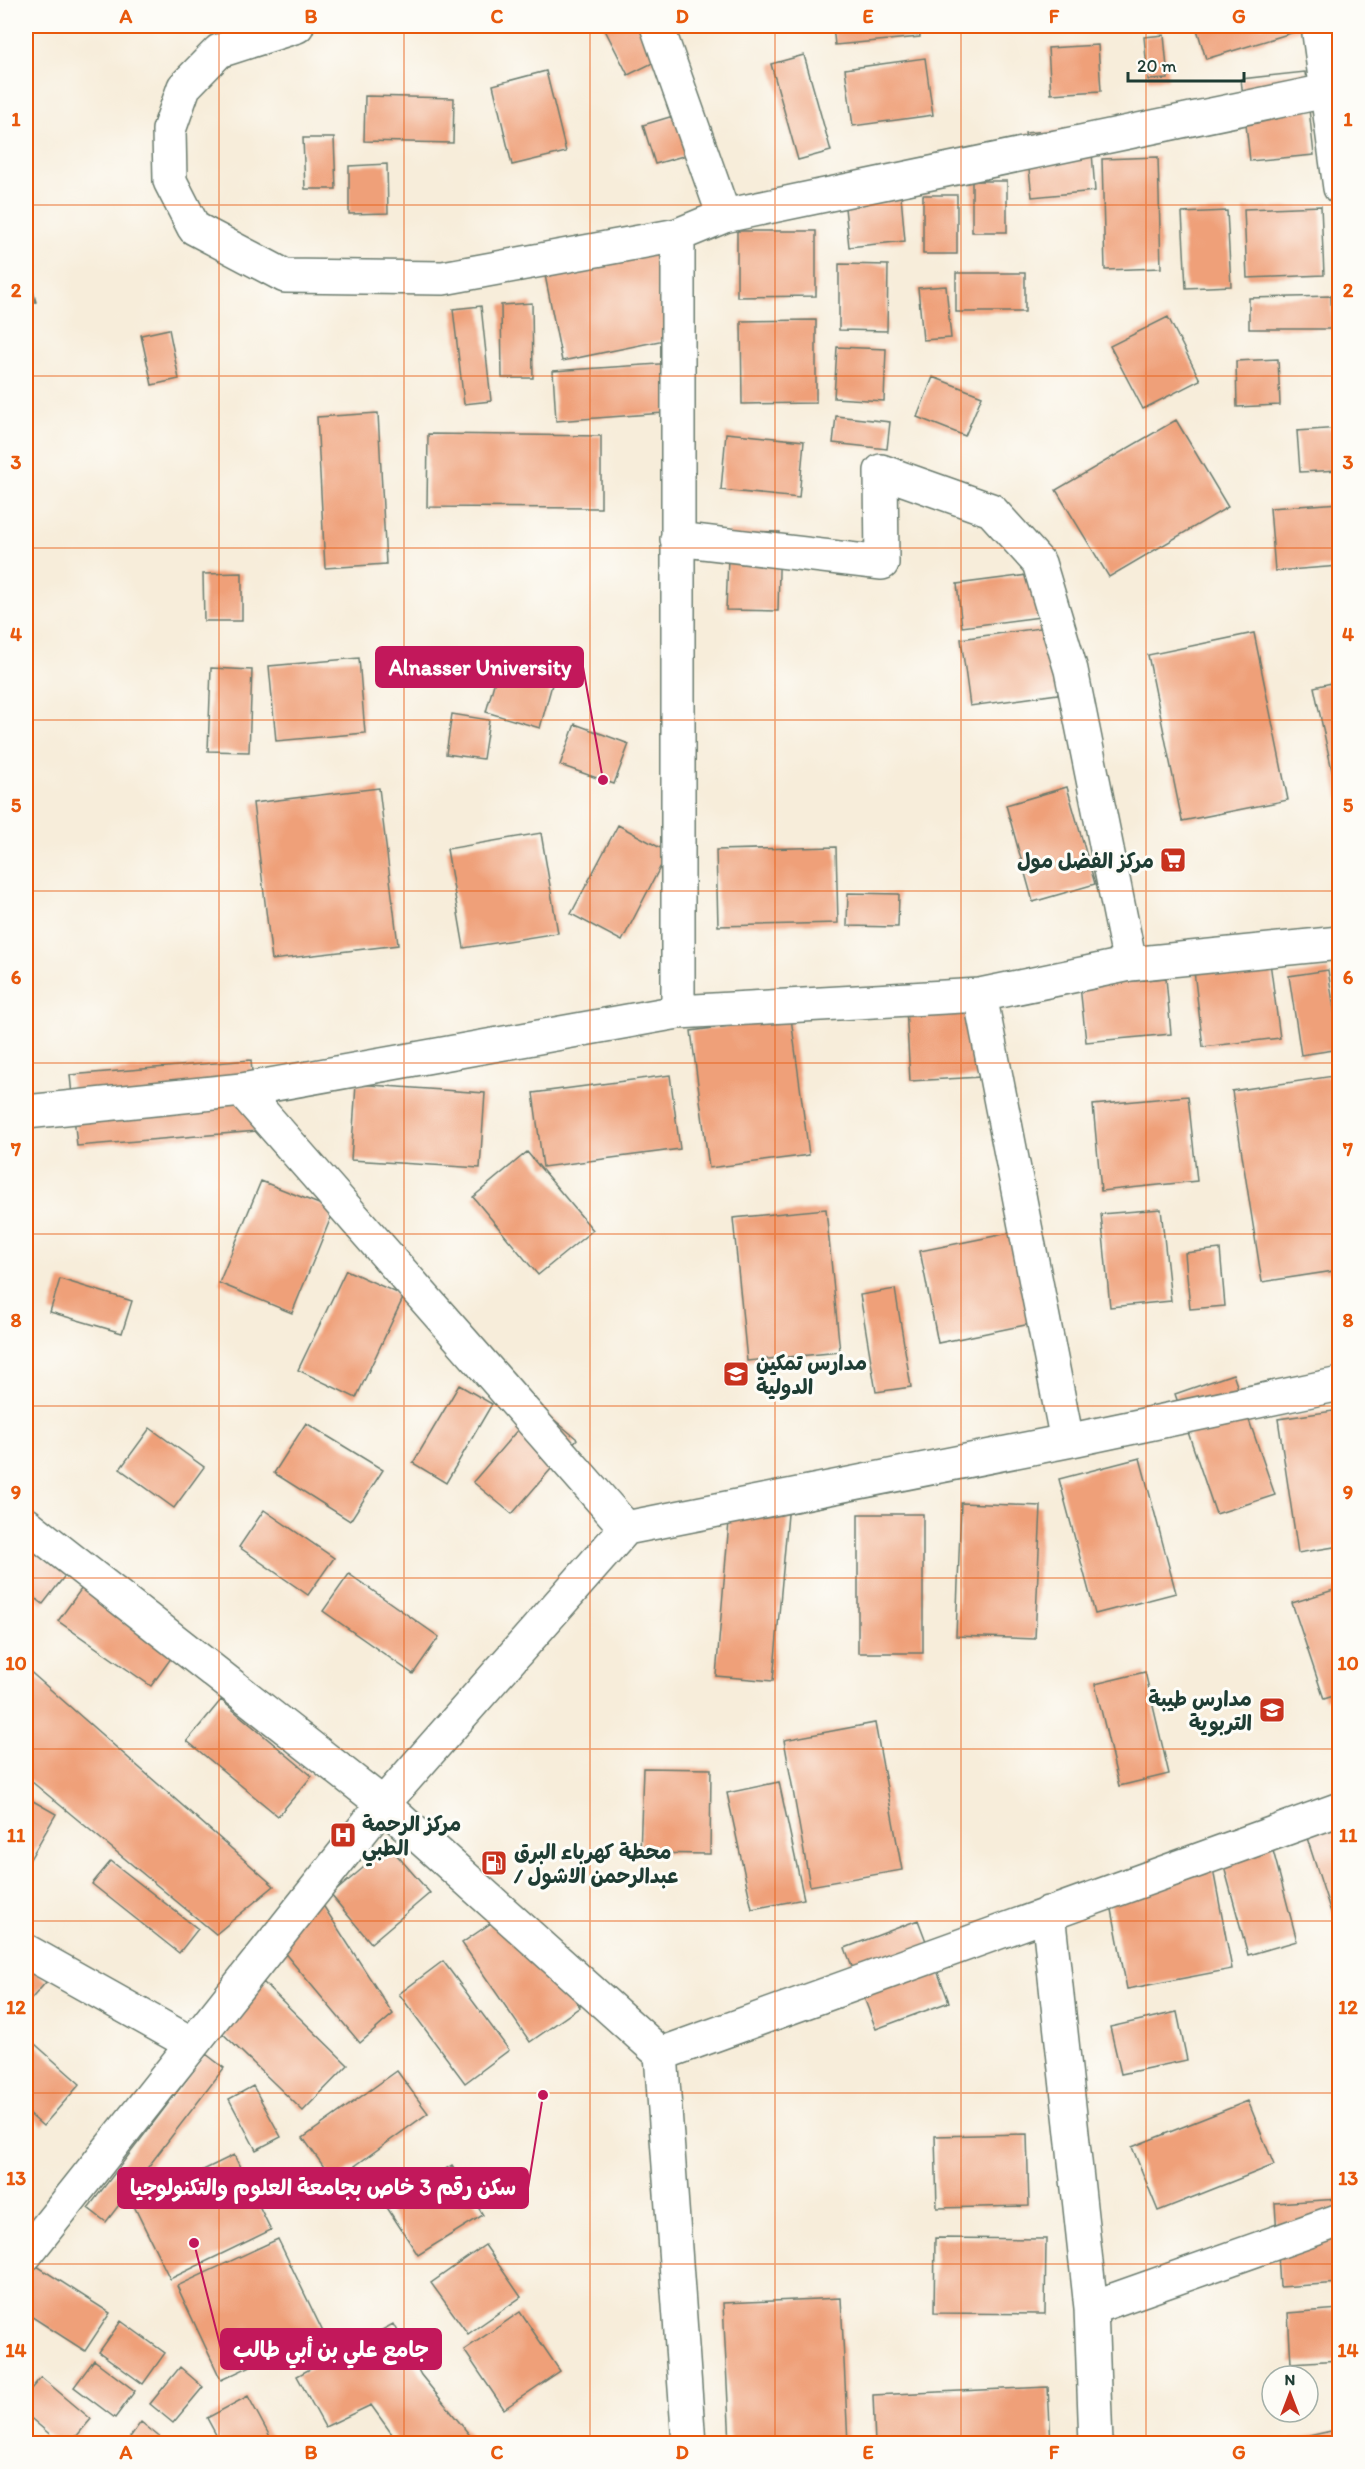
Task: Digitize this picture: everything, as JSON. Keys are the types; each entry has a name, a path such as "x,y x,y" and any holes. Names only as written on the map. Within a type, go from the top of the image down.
{"street":[{"path":"297,26 219,51 184,87 169,130 171,181 194,228 285,276 443,278 678,235 724,216 1326,91"},
{"path":"657,26 724,216"},
{"path":"1318,26 1340,188"},
{"path":"678,235 678,1012"},
{"path":"677,539 882,563 881,471 992,510 1039,563 1071,670 1130,964"},
{"path":"26,1112 242,1090 678,1012 980,994 1130,964 1340,943"},
{"path":"980,994 1067,1441"},
{"path":"242,1090 626,1528"},
{"path":"26,2254 382,1804 626,1528 1067,1441 1340,1384"},
{"path":"26,1524 382,1804 661,2054 689,2444"},
{"path":"661,2054 1340,1809"},
{"path":"1048,1913 1091,2308 1096,2444"},
{"path":"26,1952 192,2044"},
{"path":"1091,2308 1340,2220"}],"building":[{"path":"603,26 644,26 661,59 628,75"},
{"path":"833,26 919,26 920,37 835,45"},
{"path":"1196,26 1300,26 1301,30 1206,59"},
{"path":"1164,35 1168,79 1148,80 1144,37"},
{"path":"1098,45 1101,91 1051,94 1048,48"},
{"path":"804,55 831,151 798,160 771,64"},
{"path":"925,58 933,115 853,126 845,69"},
{"path":"546,71 566,152 512,165 493,85"},
{"path":"1305,72 1314,155 1250,161 1241,79"},
{"path":"365,96 454,98 453,143 364,141"},
{"path":"700,108 711,148 655,164 643,125"},
{"path":"1090,127 1095,191 1032,197 1025,133"},
{"path":"303,138 334,138 336,189 305,189"},
{"path":"1158,157 1161,268 1105,270 1102,159"},
{"path":"387,164 388,213 349,214 349,166"},
{"path":"899,174 905,241 849,247 842,178"},
{"path":"972,181 1007,181 1007,232 972,232"},
{"path":"923,195 957,195 957,254 923,254"},
{"path":"1321,206 1324,275 1247,278 1244,209"},
{"path":"1227,211 1231,286 1186,288 1182,213"},
{"path":"737,231 816,231 816,296 737,297"},
{"path":"664,245 684,336 562,361 544,270"},
{"path":"26,264 36,302 26,305"},
{"path":"839,264 888,265 887,331 839,330"},
{"path":"956,273 1025,273 1025,312 956,312"},
{"path":"946,286 951,338 923,340 918,288"},
{"path":"1331,296 1332,329 1249,329 1249,298"},
{"path":"532,303 533,378 502,378 501,305"},
{"path":"481,306 491,401 464,404 453,309"},
{"path":"1168,317 1200,380 1143,409 1110,346"},
{"path":"816,320 816,403 742,404 741,321"},
{"path":"169,329 179,379 152,385 141,335"},
{"path":"837,347 886,349 884,401 834,398"},
{"path":"1278,359 1280,405 1237,407 1236,361"},
{"path":"674,363 677,412 556,421 553,371"},
{"path":"933,377 982,396 965,436 917,417"},
{"path":"378,413 386,564 325,568 317,417"},
{"path":"836,416 890,422 887,449 833,443"},
{"path":"1176,420 1228,507 1109,577 1056,490"},
{"path":"1340,428 1340,470 1300,472 1297,431"},
{"path":"726,433 804,441 799,498 721,490"},
{"path":"428,434 601,436 601,508 427,507"},
{"path":"1340,503 1340,566 1275,571 1270,508"},
{"path":"729,531 780,532 778,611 726,610"},
{"path":"1059,571 1064,614 962,627 957,584"},
{"path":"242,573 242,621 204,621 203,574"},
{"path":"1069,624 1079,691 970,706 961,639"},
{"path":"1254,633 1288,800 1182,821 1148,655"},
{"path":"359,658 365,733 276,741 269,666"},
{"path":"499,666 553,681 540,728 486,712"},
{"path":"211,668 252,670 249,752 208,751"},
{"path":"1340,681 1340,797 1338,798 1314,687"},
{"path":"452,714 489,720 483,759 446,754"},
{"path":"575,724 629,744 614,784 560,765"},
{"path":"1067,787 1095,884 1033,902 1006,805"},
{"path":"379,788 398,945 272,960 253,803"},
{"path":"618,825 668,852 622,941 571,914"},
{"path":"541,833 558,933 464,948 447,849"},
{"path":"836,847 838,923 718,926 716,850"},
{"path":"848,893 899,894 898,927 847,926"},
{"path":"1270,962 1280,1038 1203,1047 1194,971"},
{"path":"1328,970 1340,1049 1301,1055 1289,976"},
{"path":"1166,978 1171,1034 1086,1042 1080,986"},
{"path":"995,1001 999,1076 910,1081 906,1006"},
{"path":"791,1018 809,1155 709,1168 691,1031"},
{"path":"251,1060 257,1131 77,1146 70,1075"},
{"path":"670,1075 680,1149 543,1167 533,1093"},
{"path":"1340,1075 1340,1270 1262,1282 1232,1091"},
{"path":"356,1084 485,1093 480,1168 351,1160"},
{"path":"1188,1096 1197,1181 1101,1191 1093,1105"},
{"path":"527,1152 593,1230 538,1275 473,1197"},
{"path":"261,1181 334,1210 292,1313 219,1283"},
{"path":"826,1209 840,1352 747,1361 733,1218"},
{"path":"1161,1209 1171,1301 1110,1307 1101,1214"},
{"path":"1020,1231 1040,1322 938,1343 920,1251"},
{"path":"1220,1249 1225,1306 1190,1309 1185,1253"},
{"path":"346,1270 404,1296 356,1398 298,1370"},
{"path":"60,1279 132,1301 122,1333 50,1312"},
{"path":"895,1289 911,1387 876,1392 860,1295"},
{"path":"1233,1374 1275,1495 1216,1514 1175,1394"},
{"path":"459,1385 492,1404 446,1483 413,1463"},
{"path":"538,1406 577,1439 512,1514 473,1482"},
{"path":"1333,1411 1340,1455 1340,1546 1298,1553 1278,1419"},
{"path":"306,1423 383,1470 350,1521 274,1473"},
{"path":"150,1428 204,1467 174,1508 120,1469"},
{"path":"1140,1458 1176,1593 1095,1614 1059,1479"},
{"path":"731,1498 789,1503 773,1681 716,1676"},
{"path":"961,1503 1041,1506 1035,1639 956,1636"},
{"path":"264,1510 334,1558 308,1595 239,1547"},
{"path":"858,1514 923,1514 923,1653 858,1653"},
{"path":"26,1540 67,1573 43,1604 26,1591"},
{"path":"349,1574 439,1637 413,1674 323,1611"},
{"path":"84,1585 177,1650 151,1686 58,1621"},
{"path":"1340,1588 1340,1694 1324,1699 1292,1603"},
{"path":"26,1668 274,1886 216,1934 26,1777"},
{"path":"1145,1672 1169,1774 1119,1786 1095,1684"},
{"path":"221,1700 312,1776 278,1816 187,1741"},
{"path":"875,1723 902,1870 810,1886 784,1740"},
{"path":"643,1768 711,1769 710,1854 640,1853"},
{"path":"779,1782 804,1899 752,1909 727,1793"},
{"path":"26,1797 56,1814 26,1866"},
{"path":"1340,1800 1340,1924 1335,1925 1299,1813"},
{"path":"1266,1824 1297,1941 1248,1955 1216,1837"},
{"path":"389,1846 430,1893 371,1943 331,1895"},
{"path":"111,1861 198,1929 179,1953 92,1884"},
{"path":"1212,1864 1232,1969 1127,1989 1107,1883"},
{"path":"319,1899 393,2014 360,2043 272,1938"},
{"path":"513,1908 580,2007 530,2042 462,1943"},
{"path":"918,1920 949,2002 876,2029 845,1948"},
{"path":"443,1961 509,2050 465,2083 399,1994"},
{"path":"26,1962 47,1981 26,2005"},
{"path":"263,1982 348,2065 303,2111 217,2028"},
{"path":"1177,2012 1187,2060 1121,2074 1110,2027"},
{"path":"26,2036 80,2084 43,2126 26,2111"},
{"path":"206,2054 224,2068 106,2222 88,2208"},
{"path":"397,2071 428,2113 334,2181 303,2138"},
{"path":"253,2086 281,2137 256,2150 229,2099"},
{"path":"1248,2101 1274,2165 1158,2211 1132,2147"},
{"path":"1027,2134 1029,2206 937,2208 935,2136"},
{"path":"234,2155 271,2230 170,2279 133,2204"},
{"path":"452,2165 483,2215 418,2255 386,2206"},
{"path":"1340,2199 1340,2283 1280,2287 1275,2203"},
{"path":"935,2238 1046,2239 1045,2314 934,2313"},
{"path":"278,2239 323,2332 221,2380 177,2286"},
{"path":"485,2245 521,2297 468,2334 431,2283"},
{"path":"26,2259 110,2313 85,2351 26,2313"},
{"path":"841,2298 848,2444 730,2444 723,2303"},
{"path":"1340,2309 1340,2360 1291,2363 1288,2313"},
{"path":"520,2312 560,2371 504,2409 464,2350"},
{"path":"121,2321 165,2353 143,2384 99,2352"},
{"path":"393,2324 421,2375 477,2444 399,2444 371,2405 325,2427 297,2376"},
{"path":"94,2360 135,2391 115,2418 74,2387"},
{"path":"180,2367 203,2387 173,2423 150,2404"},
{"path":"41,2377 91,2419 70,2444 61,2444 26,2414 26,2395"},
{"path":"1048,2387 1051,2444 875,2444 873,2395"},
{"path":"248,2396 274,2444 221,2444 207,2418"},
{"path":"141,2422 168,2444 125,2444"},
{"path":"1340,2429 1340,2444 1292,2444 1291,2440"}],"place":[{"name":"Alnasser University","path":"603,780"},
{"name":"مركز الفضل مول","path":"1173,860"},
{"name":"مدارس تمكين الدولية","path":"736,1374"},
{"name":"مدارس طيبة التربوية","path":"1272,1710"},
{"name":"مركز الرحمة الطبي","path":"343,1835"},
{"name":"محطة كهرباء البرق / عبدالرحمن الاشول","path":"494,1863"},
{"name":"سكن رقم 3 خاص بجامعة العلوم والتكنولوجيا","path":"543,2095"},
{"name":"جامع علي بن أبي طالب","path":"194,2243"}]}
